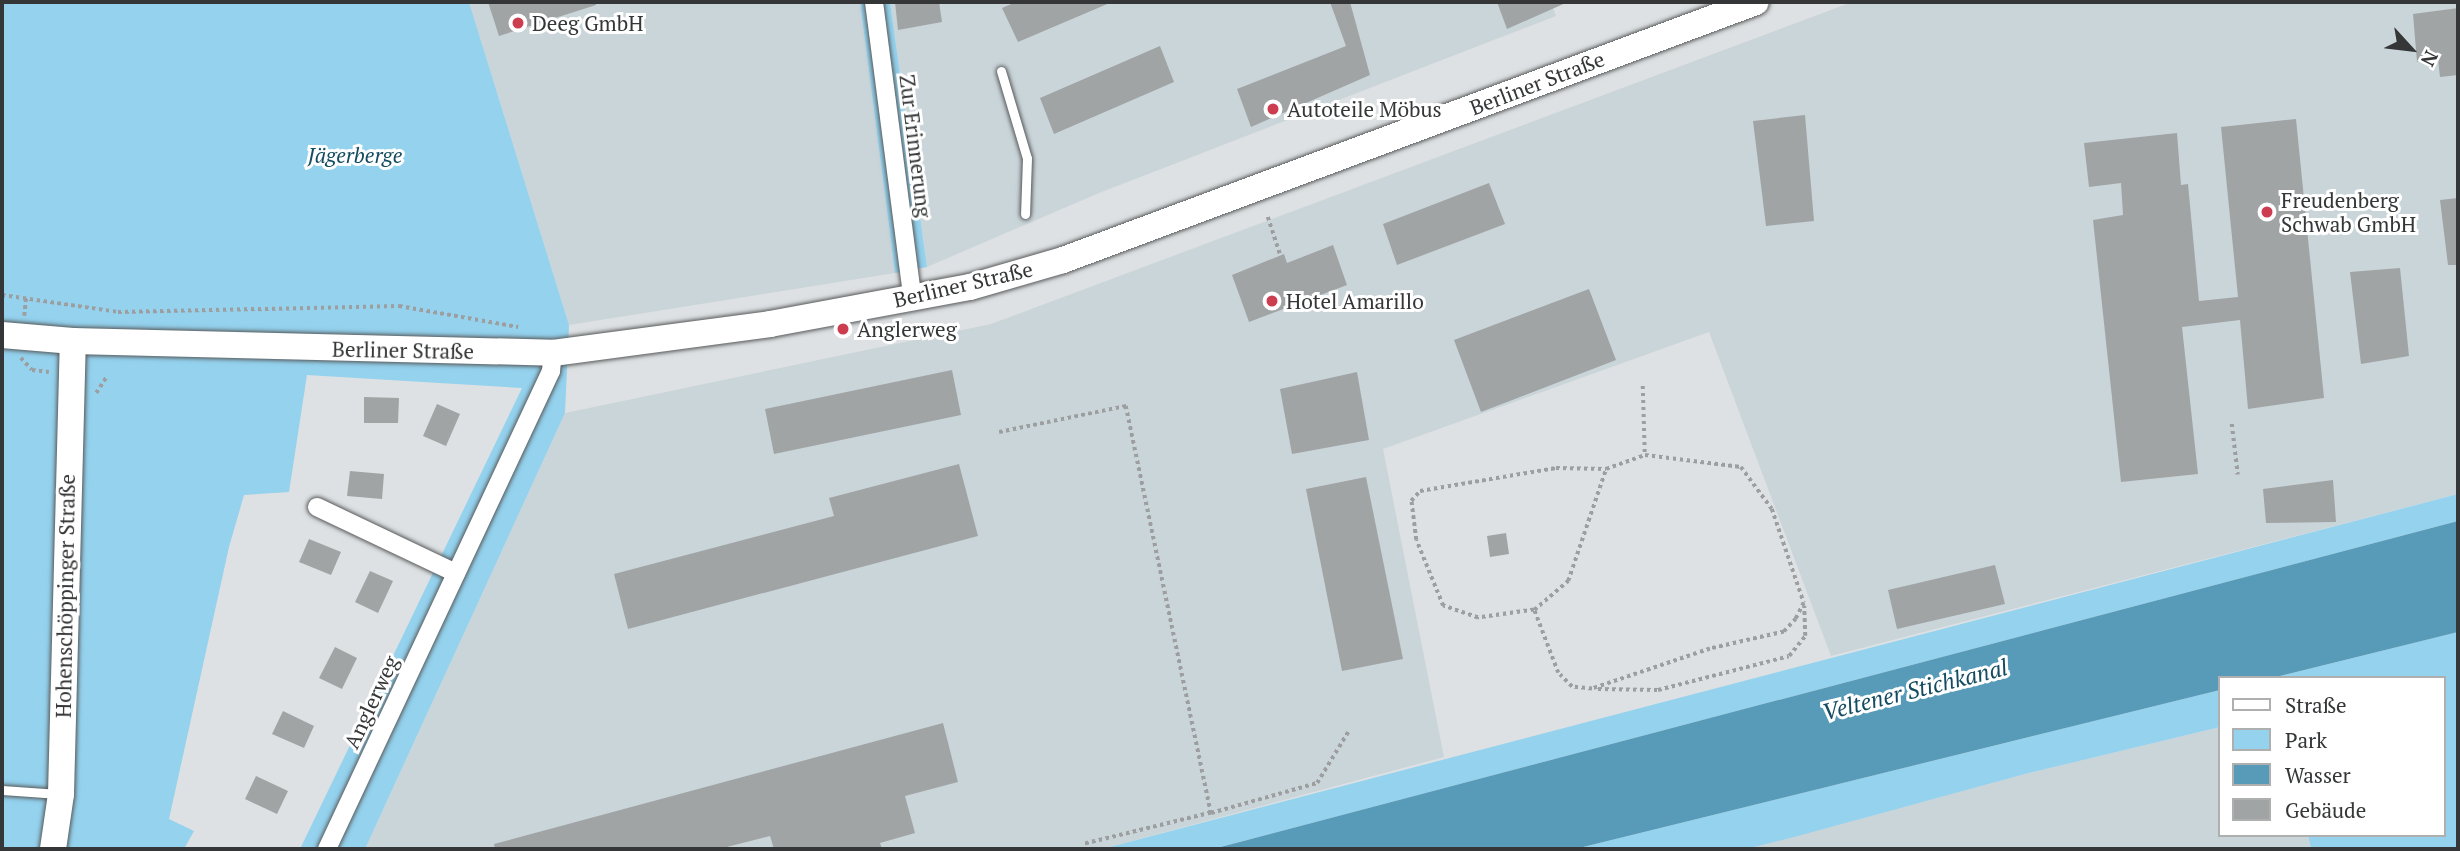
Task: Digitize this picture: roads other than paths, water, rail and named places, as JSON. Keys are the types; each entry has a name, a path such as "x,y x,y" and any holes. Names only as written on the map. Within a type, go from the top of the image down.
{"main road":[{"name":"Berliner Straße","path":"2,335 73,341 552,353 770,324 970,287 1063,260 1756,2"},
{"name":"Hohenschöppinger Straße","path":"53,849 61,794 73,341"}],"street":[{"name":"Zur Erinnerung","path":"874,2 912,296"},
{"name":"Anglerweg","path":"327,849 551,371 552,353"},
{"path":"317,507 456,573"}],"lane":[{"path":"1001,71 1027,158 1025,214"},
{"path":"2,790 61,794"}],"water":[{"name":"Veltener Stichkanal","path":"2458,521 2458,632 2280,676 2218,676 2218,690 1575,849 1213,849"}],"place":[{"name":"Deeg GmbH","path":"518,23"},
{"name":"Autoteile Möbus","path":"1273,109"},
{"name":"Freudenberg Schwab GmbH","path":"2267,212"},
{"name":"Hotel Amarillo","path":"1272,301"},
{"name":"Anglerweg","path":"843,329"}],"park label":[{"name":"Jägerberge","path":"355,155"}]}
